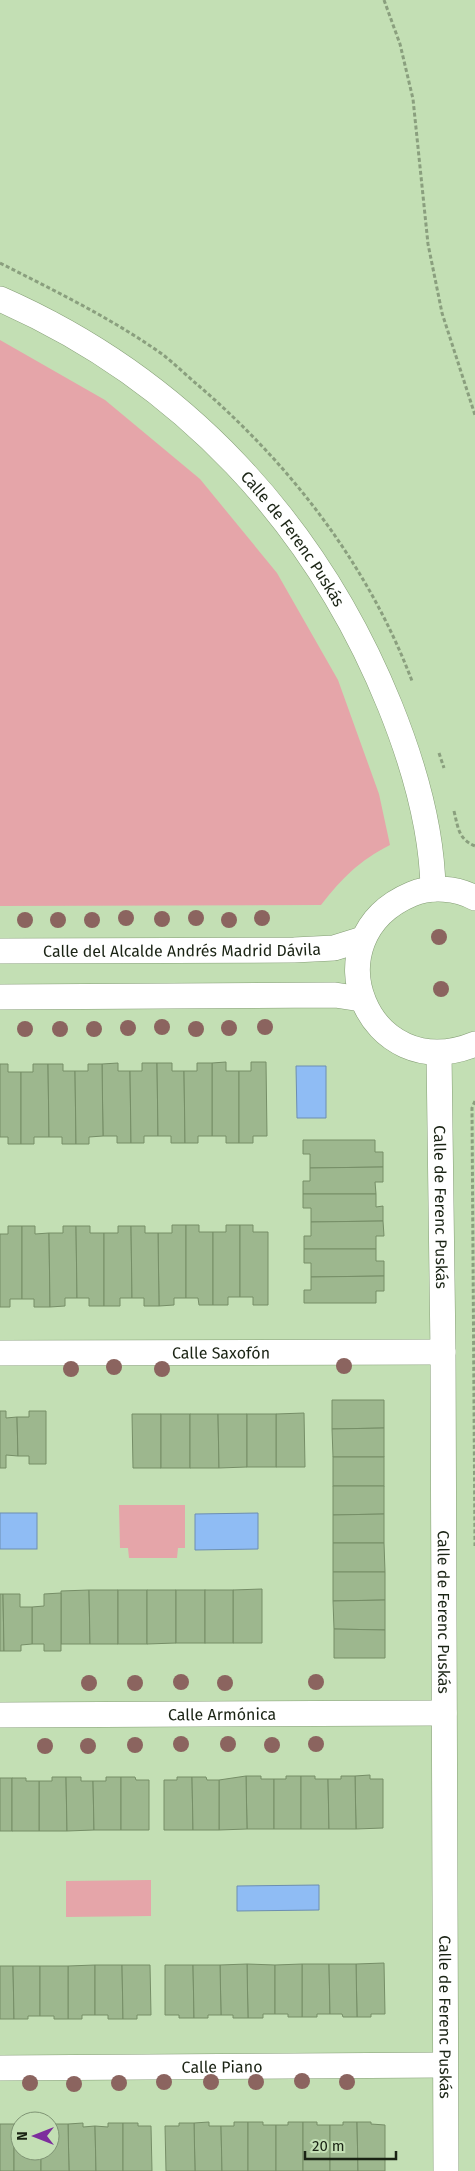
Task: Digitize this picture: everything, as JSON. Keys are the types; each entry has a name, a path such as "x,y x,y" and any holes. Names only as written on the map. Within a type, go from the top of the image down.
{"street":[{"name":"Calle de Ferenc Puskás","path":"0,298 42,318 91,346 146,384 177,409 235,463 268,498 299,539 335,593 355,628 396,720 422,808 433,863 433,889"},
{"path":"475,898 453,890 433,889 416,892 399,899 378,916 363,939 358,958 357,979 361,999 379,1028 392,1038 415,1049 439,1053 460,1050 475,1044"},
{"name":"Calle del Alcalde Andrés Madrid Dávila","path":"0,952 294,950 334,948 363,939"},
{"path":"0,997 335,995 361,999"},
{"name":"Calle de Ferenc Puskás","path":"439,1053 443,1352 446,2171"},
{"name":"Calle Saxofón","path":"0,1353 443,1352"},
{"name":"Calle Armónica","path":"0,1715 444,1713"},
{"name":"Calle Piano","path":"0,2068 445,2066"}],"path":[{"path":"384,0 400,44 413,99 428,244 442,313 475,415"},
{"path":"475,1101 472,1108 475,1546"}],"shaded area":[{"path":"0,340 105,400 200,479 277,573 338,680 379,794 390,845 369,857 352,870 321,905 0,906"},
{"path":"119,1505 185,1505 185,1548 178,1548 177,1558 129,1558 128,1548 120,1548"},
{"path":"151,1880 151,1916 66,1917 66,1881"}],"water":[{"path":"296,1066 326,1066 326,1118 297,1118"},
{"path":"0,1513 37,1513 37,1549 0,1549"},
{"path":"258,1513 258,1549 195,1550 195,1514"},
{"path":"319,1885 319,1910 237,1911 237,1886"}],"building":[{"path":"226,1062 226,1071 239,1071 239,1143 226,1143 226,1136 212,1136 212,1063"},
{"path":"251,1062 266,1062 267,1136 253,1136 253,1143 239,1143 239,1071 251,1071"},
{"path":"118,1063 118,1071 130,1071 131,1143 117,1143 117,1136 103,1136 102,1064"},
{"path":"142,1063 157,1063 158,1136 144,1136 144,1143 131,1143 130,1071 142,1071"},
{"path":"157,1063 172,1063 172,1071 184,1071 185,1143 171,1143 171,1136 158,1136"},
{"path":"197,1063 212,1063 212,1136 198,1136 198,1143 185,1143 184,1071 197,1071"},
{"path":"0,1064 8,1064 8,1072 21,1072 21,1144 8,1144 8,1137 0,1137"},
{"path":"33,1064 48,1064 49,1137 34,1137 34,1144 21,1144 21,1072 33,1072"},
{"path":"48,1064 63,1064 63,1071 75,1071 76,1144 62,1144 62,1137 49,1137"},
{"path":"88,1064 102,1064 103,1136 89,1137 89,1144 76,1144 75,1071 88,1071"},
{"path":"303,1140 375,1140 375,1152 383,1152 383,1167 310,1168 310,1154 303,1154"},
{"path":"383,1167 383,1182 375,1182 376,1194 303,1194 303,1181 310,1181 310,1168"},
{"path":"303,1194 376,1194 376,1207 383,1206 383,1221 311,1222 311,1208 303,1208"},
{"path":"383,1221 384,1236 376,1236 376,1249 304,1249 304,1236 311,1236 311,1222"},
{"path":"172,1225 186,1225 186,1298 174,1298 174,1305 159,1306 158,1233 172,1233"},
{"path":"186,1225 199,1225 199,1232 213,1232 213,1305 199,1305 198,1298 186,1298"},
{"path":"226,1225 240,1225 240,1297 228,1297 228,1305 213,1305 213,1232 226,1232"},
{"path":"240,1225 253,1225 253,1232 268,1232 268,1305 253,1305 253,1297 240,1297"},
{"path":"8,1226 22,1226 22,1299 10,1299 10,1307 0,1307 0,1234 8,1234"},
{"path":"22,1226 35,1226 35,1234 49,1233 50,1307 34,1307 34,1299 22,1299"},
{"path":"63,1226 76,1226 77,1298 65,1298 65,1306 50,1307 49,1233 63,1233"},
{"path":"76,1226 90,1226 90,1233 104,1233 104,1306 89,1306 89,1298 77,1298"},
{"path":"118,1226 131,1226 132,1298 120,1298 120,1306 104,1306 104,1233 118,1233"},
{"path":"131,1226 145,1226 145,1233 158,1233 159,1306 144,1306 144,1298 132,1298"},
{"path":"304,1249 376,1249 376,1261 384,1261 384,1276 311,1277 311,1263 304,1263"},
{"path":"384,1276 384,1291 376,1291 376,1303 304,1303 304,1290 311,1290 311,1277"},
{"path":"332,1400 384,1400 384,1428 332,1429"},
{"path":"0,1411 6,1411 6,1418 17,1417 18,1456 6,1455 6,1468 0,1468"},
{"path":"29,1411 46,1411 46,1464 29,1464 29,1456 18,1456 17,1417 29,1417"},
{"path":"304,1413 305,1467 276,1467 276,1414"},
{"path":"132,1414 161,1414 161,1468 133,1468"},
{"path":"161,1414 190,1414 190,1468 161,1468"},
{"path":"190,1414 218,1414 219,1468 190,1468"},
{"path":"218,1414 247,1414 247,1467 219,1468"},
{"path":"247,1414 276,1414 276,1467 247,1467"},
{"path":"384,1428 384,1457 333,1457 332,1429"},
{"path":"333,1457 384,1457 384,1486 333,1486"},
{"path":"333,1486 384,1486 384,1514 333,1515"},
{"path":"384,1514 384,1543 333,1543 333,1515"},
{"path":"333,1543 384,1543 385,1572 333,1572"},
{"path":"333,1572 385,1572 385,1600 333,1601"},
{"path":"262,1589 262,1643 233,1643 233,1590"},
{"path":"89,1590 90,1644 61,1644 61,1591"},
{"path":"89,1590 118,1590 118,1644 90,1644"},
{"path":"118,1590 147,1590 147,1644 118,1644"},
{"path":"147,1590 176,1590 176,1643 147,1644"},
{"path":"176,1590 205,1590 205,1643 176,1643"},
{"path":"205,1590 233,1590 233,1643 205,1643"},
{"path":"61,1593 61,1651 44,1651 44,1644 32,1644 32,1607 44,1606 44,1594"},
{"path":"0,1594 3,1594 4,1651 0,1651"},
{"path":"3,1594 20,1594 20,1607 32,1607 32,1644 21,1645 21,1651 4,1651"},
{"path":"385,1600 385,1630 334,1629 333,1601"},
{"path":"334,1629 385,1630 385,1658 334,1658"},
{"path":"370,1775 370,1779 383,1779 383,1828 356,1829 355,1776"},
{"path":"246,1776 261,1776 261,1779 274,1779 274,1829 247,1829"},
{"path":"246,1776 247,1829 219,1830 219,1780"},
{"path":"286,1776 301,1776 301,1829 274,1829 274,1779 286,1779"},
{"path":"301,1776 315,1776 315,1779 328,1779 329,1829 301,1829"},
{"path":"341,1776 355,1776 356,1829 329,1829 328,1779 341,1779"},
{"path":"52,1777 66,1777 67,1831 39,1831 39,1781 52,1781"},
{"path":"66,1777 81,1777 81,1781 93,1781 94,1830 67,1831"},
{"path":"106,1777 121,1777 121,1830 94,1830 93,1781 106,1781"},
{"path":"121,1777 149,1780 149,1830 121,1830"},
{"path":"177,1777 192,1777 193,1830 164,1830 164,1780 177,1780"},
{"path":"192,1777 206,1777 207,1780 219,1780 219,1830 193,1830"},
{"path":"0,1778 12,1778 12,1831 0,1831"},
{"path":"12,1778 26,1778 26,1781 39,1781 39,1831 12,1831"},
{"path":"384,1963 385,2014 357,2017 356,1964"},
{"path":"247,1964 275,1965 275,2014 263,2014 263,2018 248,2018"},
{"path":"247,1964 248,2018 233,2018 233,2015 221,2015 220,1965"},
{"path":"302,1964 329,1964 330,2014 317,2014 317,2017 302,2017"},
{"path":"302,1964 302,2017 288,2017 288,2014 275,2014 275,1965"},
{"path":"329,1964 356,1964 357,2017 343,2017 342,2014 330,2014"},
{"path":"95,1965 95,2015 82,2015 82,2019 68,2019 68,1966"},
{"path":"95,1965 122,1965 123,2019 108,2019 108,2015 95,2015"},
{"path":"122,1965 150,1965 151,2015 137,2015 137,2019 123,2019"},
{"path":"165,1965 193,1965 194,2018 179,2018 179,2015 165,2015"},
{"path":"193,1965 220,1965 221,2015 208,2015 208,2018 194,2018"},
{"path":"0,1966 13,1966 14,2019 0,2019"},
{"path":"13,1966 40,1966 40,2016 28,2016 28,2019 14,2019"},
{"path":"40,1966 68,1966 68,2019 40,2016"},
{"path":"209,2122 209,2126 221,2126 222,2171 195,2171 194,2123"},
{"path":"234,2122 248,2122 248,2171 222,2171 221,2126 234,2126"},
{"path":"248,2122 263,2122 263,2125 276,2125 276,2171 248,2171"},
{"path":"288,2122 303,2122 303,2171 276,2171 276,2125 288,2125"},
{"path":"303,2122 317,2122 317,2125 330,2125 330,2171 303,2171"},
{"path":"343,2122 357,2122 358,2171 330,2171 330,2125 343,2125"},
{"path":"357,2122 385,2125 385,2171 358,2171"},
{"path":"83,2123 83,2127 95,2126 96,2171 69,2171 68,2124"},
{"path":"108,2123 123,2123 123,2171 96,2171 95,2126 108,2127"},
{"path":"123,2123 138,2123 138,2126 151,2126 152,2171 123,2171"},
{"path":"179,2123 194,2123 195,2171 166,2171 165,2126 179,2126"},
{"path":"0,2124 10,2124 10,2161 14,2161 14,2171 0,2171"},
{"path":"60,2124 68,2124 69,2171 41,2171 41,2161 60,2161"},
{"path":"14,2161 41,2161 41,2171 14,2171"}]}
